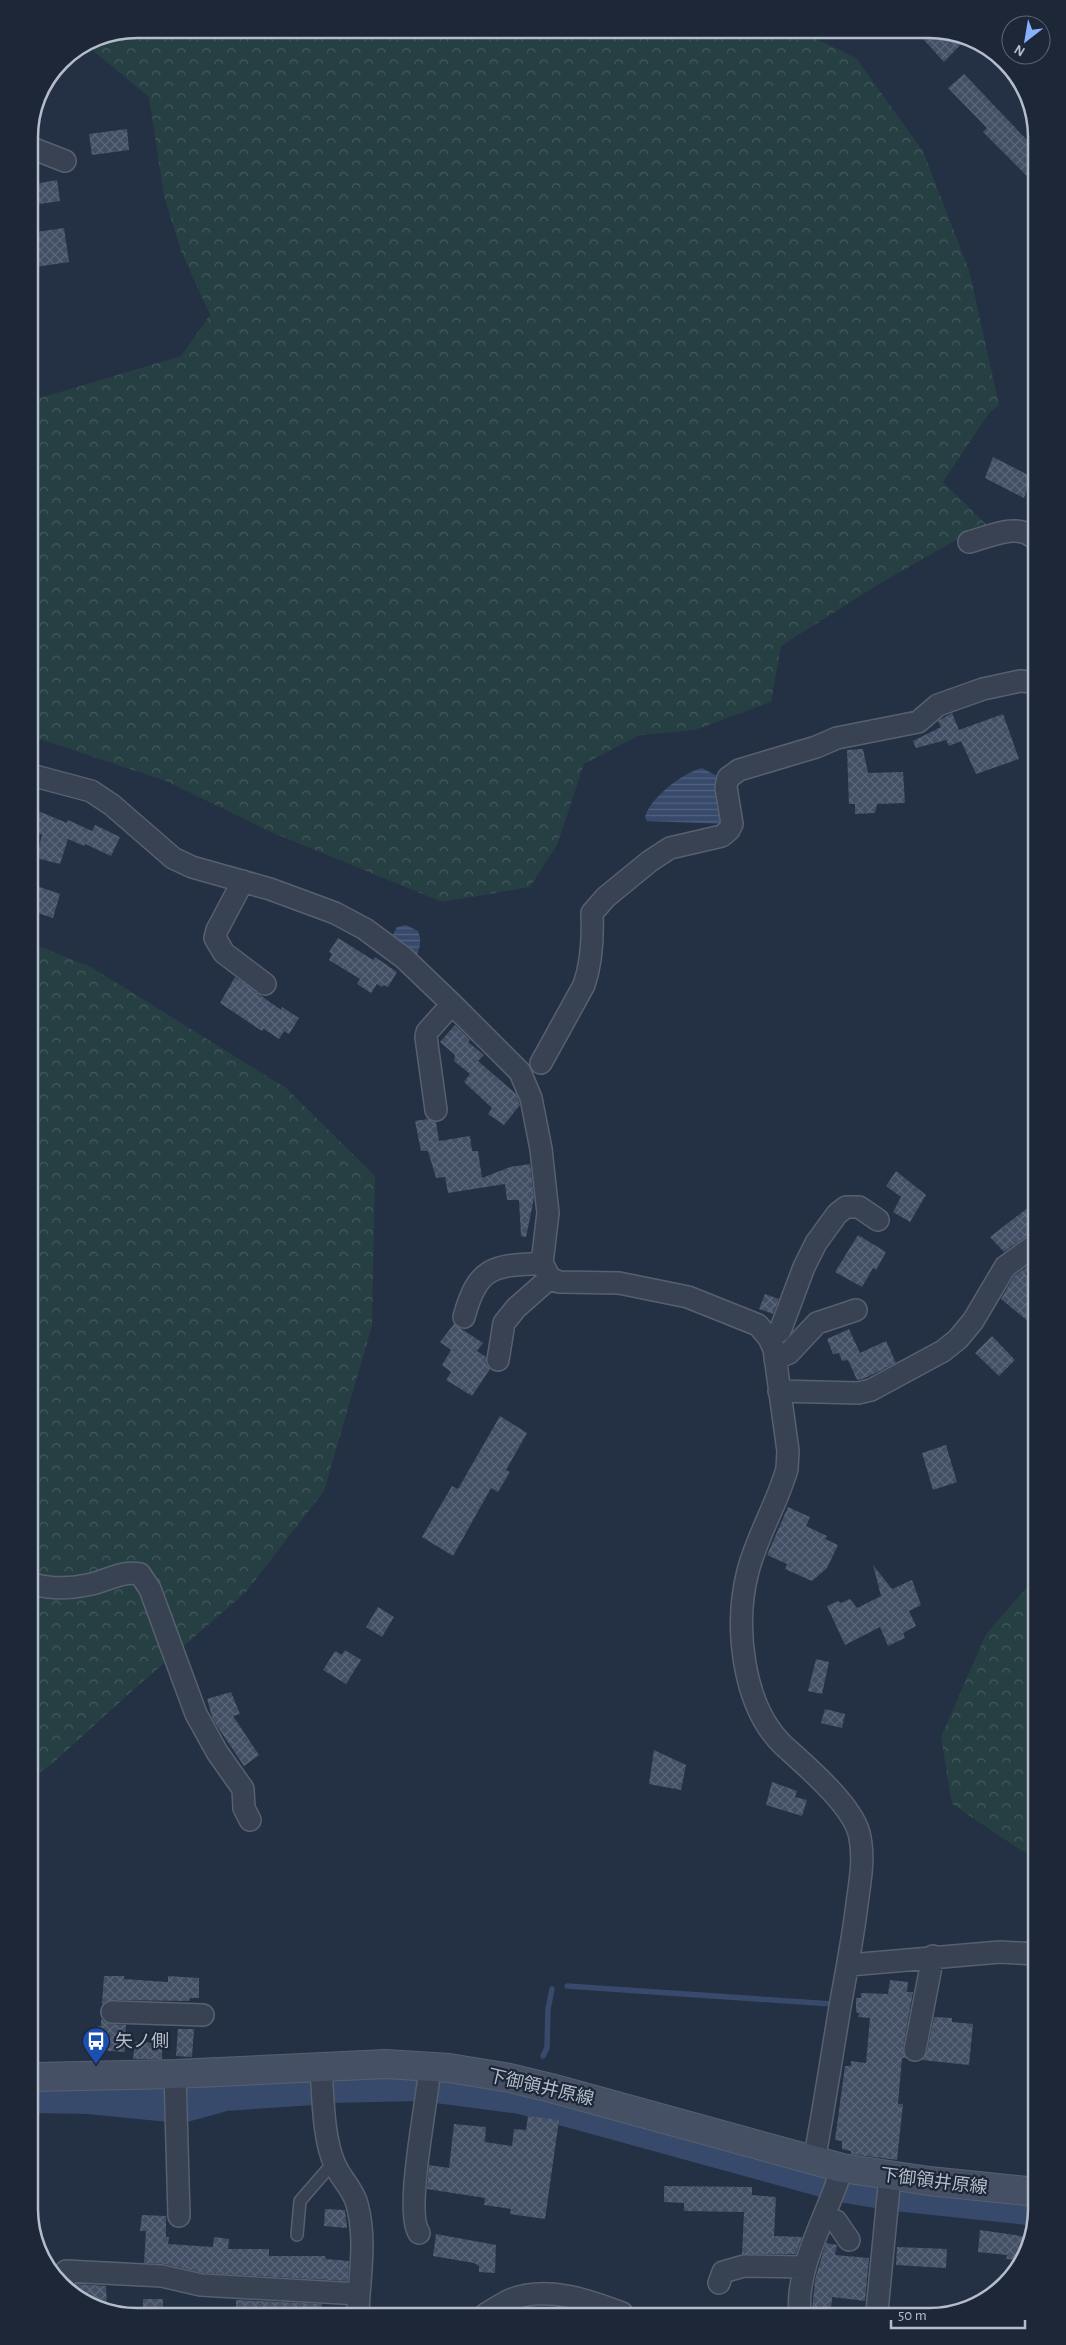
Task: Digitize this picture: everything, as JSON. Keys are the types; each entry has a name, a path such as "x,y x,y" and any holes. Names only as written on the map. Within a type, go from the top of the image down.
{"main road":[{"name":"下御領井原線","path":"38,2077 175,2074 386,2064 429,2079 510,2078 842,2168 890,2176 1028,2191"}],"street":[{"path":"38,150 65,161"},
{"path":"969,542 1010,531 1020,530 1028,534"},
{"path":"541,1063 584,985 588,974 593,936 592,913 606,897 650,861 670,848 722,836 729,830 732,824 726,787 728,778 739,770 816,747 837,738 918,722 938,705 984,689 1020,681 1028,682"},
{"path":"38,777 91,791 112,804 173,858 192,867 243,881 335,913 364,929 404,958 520,1072 531,1098 541,1149 548,1213 546,1271 504,1324 498,1360"},
{"path":"243,881 217,930 215,938 219,948 224,953 265,984"},
{"path":"436,1110 426,1037 428,1032 452,1004"},
{"path":"769,1338 780,1331 804,1267 816,1243 837,1214 846,1207 859,1208 878,1220"},
{"path":"779,1391 858,1393 872,1390 943,1351 958,1339 973,1321 1005,1267 1028,1250"},
{"path":"464,1317 471,1293 483,1274 506,1265 546,1271 559,1282 620,1283 688,1297 758,1325 769,1338 775,1359 788,1451 787,1468 748,1571 743,1611 747,1675 754,1702 776,1738 843,1806 858,1831 862,1852 862,1869 848,1965 814,2161"},
{"path":"775,1359 789,1353 817,1323 856,1310"},
{"path":"38,1585 53,1589 88,1585 130,1572 140,1574 150,1589 196,1714 217,1752 243,1789 244,1808 250,1820"},
{"path":"848,1965 933,1956 1000,1952 1028,1954"},
{"path":"915,2050 933,1956"},
{"path":"112,2012 203,2014"},
{"path":"65,2276 66,2271 162,2276 201,2285 358,2304 363,2240 358,2209 352,2190 335,2165 328,2140 320,2067"},
{"path":"175,2074 179,2216"},
{"path":"419,2233 415,2228 413,2204 429,2079"},
{"path":"800,2308 799,2288 805,2267 842,2168"},
{"path":"877,2308 890,2176"},
{"path":"825,2216 836,2221 849,2240"},
{"path":"719,2284 723,2272 728,2269 768,2265 805,2267"},
{"path":"497,2307 510,2300 536,2295 563,2295 608,2308"}],"lane":[{"path":"297,2235 300,2201 326,2171 335,2165"}],"green space":[{"path":"130,38 815,38 856,58 923,151 969,270 999,405 989,413 943,482 992,530 954,541 879,584 781,646 771,702 695,730 640,735 584,764 557,845 530,887 442,902 271,832 166,781 38,738 38,399 181,356 210,315 181,251 164,196 149,97 91,49 117,39"},
{"path":"38,946 91,967 286,1088 375,1176 372,1326 324,1491 246,1592 53,1763 38,1774"},
{"path":"1028,1586 1028,1853 1022,1851 952,1804 941,1737 986,1634"}],"water":[{"path":"702,768 719,777 726,824 647,821 645,818 648,811 668,787 686,775"},
{"path":"406,925 418,931 420,944 416,957 390,940 397,927"}],"building":[{"path":"922,38 949,39 962,43 944,62"},
{"path":"964,74 1026,139 1028,138 1028,177 983,132 987,128 948,88"},
{"path":"127,129 129,150 92,155 89,134"},
{"path":"57,180 60,201 38,204 38,183"},
{"path":"64,228 69,262 38,267 38,232"},
{"path":"993,457 1028,475 1028,488 1024,498 985,478"},
{"path":"952,713 959,730 1003,714 1019,759 976,774 961,741 949,746 946,740 916,748 913,741 941,727 938,721"},
{"path":"863,749 868,773 903,772 905,803 877,804 875,813 855,814 855,804 849,804 847,750"},
{"path":"38,811 67,823 68,820 92,831 95,825 120,837 111,856 85,844 84,846 68,839 60,864 38,858 42,835 38,833"},
{"path":"38,886 60,894 53,918 38,913"},
{"path":"338,938 373,960 375,957 397,972 388,987 384,985 382,987 377,984 371,993 357,984 360,979 329,960 332,954 329,952"},
{"path":"235,977 281,1010 282,1007 299,1018 289,1034 284,1031 279,1039 264,1029 262,1031 220,1003"},
{"path":"455,1025 470,1040 468,1042 484,1055 478,1061 516,1094 520,1105 504,1125 488,1114 492,1108 464,1082 470,1074 454,1061 455,1055 440,1042"},
{"path":"428,1119 436,1122 439,1141 470,1136 472,1151 478,1151 482,1178 510,1167 530,1164 534,1198 526,1237 521,1236 519,1200 507,1200 505,1184 448,1193 445,1177 436,1178 428,1151 421,1151 415,1121"},
{"path":"896,1171 926,1195 910,1222 893,1212 901,1197 886,1186"},
{"path":"1028,1208 1028,1235 1004,1252 990,1237"},
{"path":"858,1235 886,1252 876,1270 873,1268 862,1287 835,1272"},
{"path":"1028,1266 1028,1271 1025,1274 1028,1276 1028,1321 1001,1299 1014,1276"},
{"path":"765,1294 779,1299 773,1314 759,1309"},
{"path":"454,1324 483,1343 477,1351 486,1357 486,1364 490,1369 472,1396 446,1380 451,1372 442,1365 451,1350 440,1342"},
{"path":"849,1329 860,1353 886,1341 896,1363 857,1380 848,1360 842,1361 839,1353 833,1354 827,1339"},
{"path":"992,1336 1015,1360 999,1376 975,1353"},
{"path":"500,1416 527,1433 506,1470 510,1472 498,1492 491,1488 453,1556 422,1537 452,1486 458,1489"},
{"path":"946,1445 957,1482 933,1490 922,1453"},
{"path":"788,1507 810,1517 806,1526 827,1536 825,1539 838,1545 827,1568 812,1581 785,1569 787,1564 767,1555"},
{"path":"873,1565 892,1589 912,1580 921,1605 909,1611 916,1626 903,1633 905,1638 888,1646 880,1627 845,1645 827,1606 838,1601 841,1603 850,1599 857,1608 881,1596"},
{"path":"378,1607 394,1617 382,1637 366,1627"},
{"path":"345,1650 361,1660 346,1684 323,1670 335,1651 342,1655"},
{"path":"816,1659 829,1662 822,1694 808,1691"},
{"path":"231,1692 240,1714 233,1716 259,1755 244,1766 213,1720 207,1699"},
{"path":"825,1709 845,1714 842,1728 821,1723"},
{"path":"654,1750 686,1765 681,1790 649,1784"},
{"path":"772,1782 797,1791 795,1797 807,1800 802,1816 766,1805"},
{"path":"104,1976 124,1976 124,1979 168,1982 168,1976 199,1978 199,1998 190,1998 189,2001 112,2000 102,2004"},
{"path":"890,1980 908,1982 907,1992 913,1992 903,2048 906,2058 902,2058 898,2104 903,2104 897,2160 851,2154 851,2151 842,2149 842,2141 835,2140 845,2066 851,2066 851,2061 866,2063 870,2018 858,2017 856,1998 861,1998 861,1993 888,1994"},
{"path":"934,2017 952,2018 952,2022 973,2024 969,2065 922,2060 927,2052"},
{"path":"101,2019 111,2024 126,2025 125,2052 97,2050 98,2026 101,2026"},
{"path":"178,2029 194,2029 192,2057 176,2056"},
{"path":"135,2042 162,2043 162,2059 133,2059"},
{"path":"528,2116 559,2120 545,2219 510,2214 511,2209 484,2205 485,2198 427,2189 429,2165 449,2168 454,2124 486,2127 485,2142 512,2146 514,2129 526,2130"},
{"path":"664,2186 752,2187 752,2195 776,2197 774,2236 802,2237 796,2254 742,2254 744,2212 684,2211 684,2203 664,2202"},
{"path":"325,2209 345,2210 347,2228 324,2226"},
{"path":"142,2215 166,2216 168,2244 213,2247 214,2237 229,2239 228,2249 269,2249 269,2256 325,2256 326,2259 349,2261 348,2281 203,2273 165,2264 144,2263 146,2231 140,2231"},
{"path":"980,2230 1024,2236 1014,2260 1006,2259 1007,2255 978,2252"},
{"path":"436,2234 496,2245 495,2273 479,2272 479,2266 474,2263 433,2256"},
{"path":"826,2243 837,2245 835,2255 869,2258 865,2301 832,2297 831,2308 812,2308 815,2279"},
{"path":"897,2247 947,2249 946,2268 896,2265"},
{"path":"77,2284 106,2286 107,2303 87,2294 76,2287"},
{"path":"143,2299 163,2299 163,2307 143,2307"},
{"path":"236,2300 322,2304 322,2307 236,2307"}],"waterway":[{"path":"567,1986 832,2004 833,1999"},
{"path":"543,2056 547,2048 548,2009 552,1989"},
{"path":"329,2087 420,2085 521,2098 830,2183"},
{"path":"185,2106 225,2095 313,2089"},
{"path":"38,2097 88,2098 170,2106"},
{"path":"846,2187 882,2193"},
{"path":"896,2195 1028,2209"}],"place":[{"name":"矢ノ側","path":"96,2065"}]}
